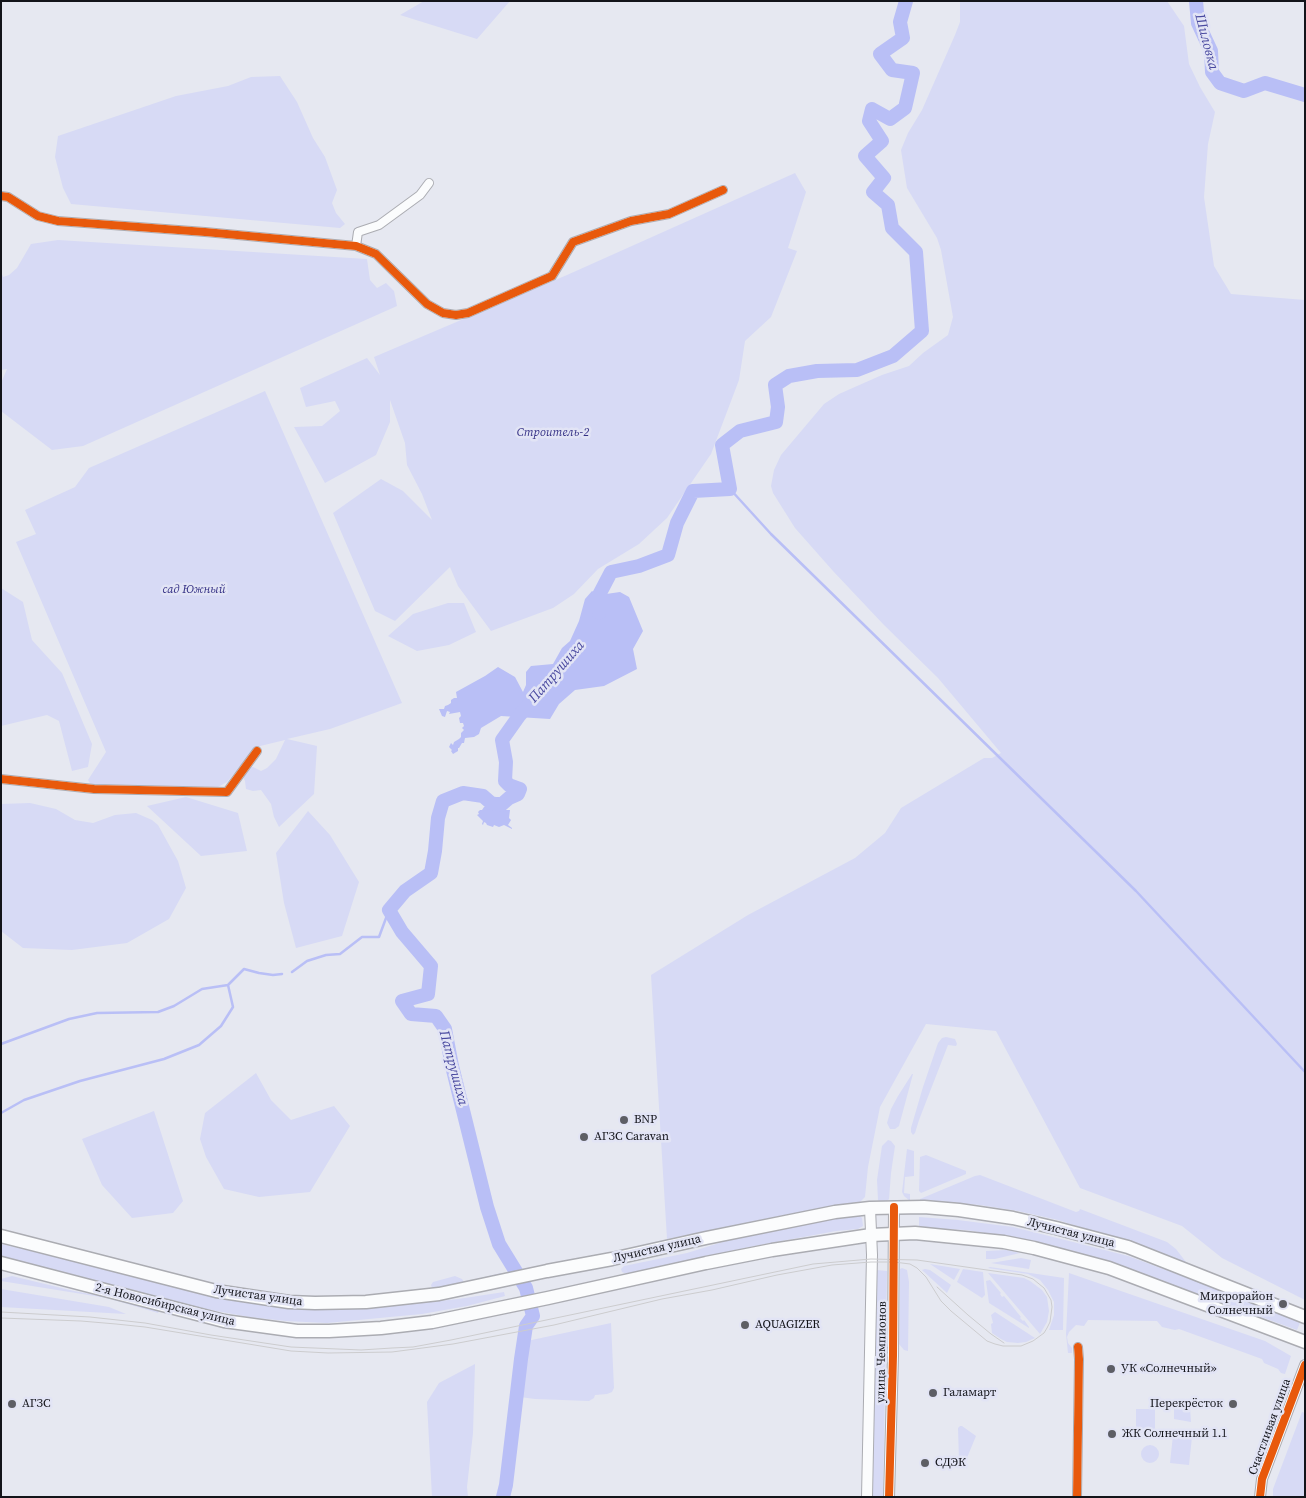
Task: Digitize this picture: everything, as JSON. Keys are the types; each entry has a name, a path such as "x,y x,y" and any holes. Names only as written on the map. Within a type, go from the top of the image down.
{"main road":[{"name":"Лучистая улица","path":"3,1237 216,1291 289,1302 315,1303 384,1301 439,1294 835,1212 894,1207 959,1210 1013,1218 1128,1247 1305,1316"},
{"name":"Лучистая улица","path":"510,1306 713,1261 827,1241 871,1235 915,1233 1004,1242 1108,1268 1305,1342"},
{"name":"2-я Новосибирская улица","path":"1,1263 224,1321 297,1331 432,1322 510,1306"}],"street":[{"path":"356,246 358,232 379,225 420,195 428,183"},
{"path":"1,196 8,197 38,216 58,221 356,246 376,254 427,304 443,313 456,315 468,313 552,276 573,242 631,221 669,214 723,190"},
{"path":"1,779 94,789 227,792 257,751"},
{"name":"улица Чемпионов","path":"889,1497 894,1356 894,1207"},
{"name":"улица Чемпионов","path":"868,1497 872,1259 870,1208"},
{"path":"1077,1497 1078,1346"},
{"name":"Счастливая улица","path":"1260,1497 1262,1480 1305,1365"}],"green space":[{"path":"424,1 510,1 477,39 400,15"},
{"path":"960,1 1167,1 1184,26 1189,64 1215,112 1208,144 1204,197 1214,266 1231,294 1305,300 1305,1300 1222,1258 1182,1226 1080,1188 996,1031 926,1024 880,1107 868,1167 865,1197 860,1202 667,1239 651,975 748,915 855,858 885,833 901,808 984,758 992,758 1001,753 938,678 883,624 795,528 773,493 771,486 774,470 781,455 824,404 839,394 882,375 909,366 948,335 953,317 941,250 937,238 907,188 901,150 908,133 922,110 955,35 960,22"},
{"path":"280,76 297,102 313,138 325,157 337,190 332,203 336,213 345,224 340,228 71,204 63,188 55,157 58,136 176,96 228,86 251,77"},
{"name":"Строитель-2","path":"795,173 806,192 788,248 797,251 771,317 745,341 739,380 711,454 667,518 639,544 598,569 574,594 553,608 491,631 458,586 450,567 395,621 375,611 333,513 381,479 403,491 432,520 422,494 407,465 405,443 390,400 390,422 376,455 325,483 294,427 322,426 340,411 335,401 306,407 300,388 367,358 380,375 374,357 567,275"},
{"path":"58,240 367,259 370,280 377,288 386,283 394,291 397,306 83,446 52,450 1,411 1,383 7,369 1,370 1,271 3,277 9,275 17,268 31,244"},
{"name":"сад Южный","path":"265,391 402,703 330,729 287,739 317,746 314,794 279,827 271,804 261,790 253,791 246,789 242,775 248,767 261,771 267,768 276,759 285,740 256,747 227,782 218,787 91,785 88,780 106,752 16,542 36,534 25,510 75,487 89,468"},
{"path":"1,588 23,602 32,640 62,673 92,744 88,767 72,771 59,721 47,715 1,726"},
{"path":"448,603 464,603 476,632 449,645 417,651 388,636 413,614"},
{"path":"186,797 238,813 247,851 201,856 147,806"},
{"path":"30,803 56,809 75,820 93,823 115,815 136,813 152,820 158,825 178,861 186,888 169,919 127,943 72,950 23,948 1,931 1,804"},
{"path":"308,811 330,835 359,882 342,936 296,948 284,903 276,853"},
{"path":"942,1038 955,1039 957,1044 956,1046 948,1045 913,1135 911,1128 923,1087 938,1043"},
{"path":"256,1073 271,1100 291,1120 334,1106 350,1126 310,1192 259,1197 224,1189 206,1157 200,1139 205,1113"},
{"path":"912,1074 899,1126 895,1129 890,1129 887,1123 891,1109"},
{"path":"154,1111 183,1201 173,1213 132,1218 102,1185 82,1139"},
{"path":"888,1140 895,1146 889,1199 886,1203 880,1203 878,1200 877,1180 882,1146"},
{"path":"907,1149 914,1151 914,1176 905,1177 904,1193 910,1194 910,1201 902,1192"},
{"path":"926,1155 966,1171 966,1174 921,1193 919,1191 920,1157"},
{"path":"980,1175 1076,1212 1080,1209 1167,1242 1176,1249 1189,1266 1058,1220 980,1205 920,1202 920,1199"},
{"path":"859,1215 862,1218 863,1226 858,1229 836,1231 749,1247 627,1274 622,1272 621,1269 624,1266 687,1253 729,1240 835,1218"},
{"path":"919,1217 1013,1227 1128,1256 1301,1320 1297,1330 1113,1263 1021,1239 966,1230 919,1228"},
{"path":"1,1244 221,1296 313,1308 360,1309 458,1299 504,1292 505,1296 467,1306 422,1314 327,1323 286,1321 249,1317 206,1309 1,1256"},
{"path":"1006,1250 1020,1253 995,1259 986,1259 986,1251"},
{"path":"1021,1258 1031,1260 1029,1269 991,1263"},
{"path":"930,1264 960,1269 954,1280"},
{"path":"988,1268 1064,1278 1063,1330 1049,1330 1054,1315 1054,1302 1040,1280 1028,1274"},
{"path":"900,1269 907,1270 909,1282 908,1351 904,1350 899,1344"},
{"path":"963,1269 983,1272 985,1295 982,1298 957,1282"},
{"path":"877,1270 887,1271 883,1497 872,1497"},
{"path":"922,1270 930,1270 951,1285 947,1293"},
{"path":"501,1273 502,1277 437,1289 432,1288 431,1285 433,1282 455,1276 464,1282"},
{"path":"988,1273 1024,1278 1042,1290 1047,1297 1049,1311 1047,1322 1040,1334"},
{"path":"1069,1273 1265,1341 1291,1356 1285,1374 1264,1363 1262,1359 1179,1329 1162,1327 1157,1321 1088,1320 1084,1326 1076,1325 1069,1332 1067,1337 1072,1353 1068,1353 1066,1334"},
{"path":"12,1276 108,1297 159,1311 158,1313 107,1298 1,1281 1,1279"},
{"path":"990,1280 1029,1328 989,1303 986,1281"},
{"path":"1,1289 109,1307 126,1314 1,1307"},
{"path":"995,1312 1035,1338 1018,1343 1007,1342 1001,1339 992,1333 991,1324 993,1323 991,1315"},
{"path":"611,1323 614,1388 612,1392 595,1395 589,1401 520,1397 527,1341"},
{"path":"475,1364 473,1433 467,1487 468,1497 432,1497 427,1402 439,1383"},
{"path":"1174,1408 1190,1408 1191,1422 1174,1419"},
{"path":"1136,1409 1155,1409 1155,1434 1145,1434 1136,1431"},
{"path":"1302,1412 1305,1413 1305,1497 1273,1497 1273,1489"},
{"path":"960,1426 976,1436 964,1465 959,1461 958,1428"},
{"path":"1173,1435 1192,1437 1189,1465 1170,1463"},
{"path":"1150,1445 1156,1448 1159,1454 1156,1460 1150,1463 1144,1460 1141,1454 1144,1448"}],"water":[{"path":"592,591 599,595 620,592 629,597 643,631 633,649 637,669 604,686 575,690 559,704 550,719 501,716 481,728 479,734 474,737 465,738 458,751 453,754 449,747 451,743 453,745 461,737 461,733 464,730 462,728 464,726 463,723 460,723 460,712 449,714 450,712 447,711 445,717 442,716 439,709 444,709 445,706 451,703 451,700 457,698 456,692 498,667 515,677 523,692 526,685 526,672 531,666 553,664 562,648 570,641 579,621 585,599"},
{"path":"491,797 499,797 507,802 509,798 511,801 506,805 506,810 510,810 509,818 511,820 508,825 512,829 504,825 499,827 494,825 493,827 484,822 482,824 483,821 477,815 479,814 478,812 497,800"}],"waterway":[{"name":"Патрушиха","path":"599,613 599,595 611,572 639,566 668,555 677,523 693,491 730,489 722,445 740,431 776,422 778,407 775,385 789,376 817,371 857,370 893,356 922,331 916,252 892,228 888,205 873,192 884,178 865,156 882,141 869,121 872,109 890,119 905,108 913,73 892,70 880,54 903,38 900,22 906,1"},
{"name":"Шиловка","path":"1196,1 1198,23 1211,51 1212,72 1220,83 1244,91 1265,83 1305,95"},
{"path":"730,489 771,534 1136,891 1305,1072"},
{"name":"Патрушиха","path":"503,1497 526,1326 533,1316 526,1288 499,1244 487,1207 452,1066 445,1029 436,1016 411,1014 402,1001 428,994 431,966 402,932 389,910 405,891 431,873 438,818 443,801 463,793 483,796 491,803 501,805 509,798 518,794 520,789 509,785 505,781 506,762 502,740 531,702"},
{"path":"292,972 307,961 326,955 340,954 362,937 379,937 389,910"},
{"path":"1,1113 24,1100 80,1081 164,1059 199,1045 221,1026 233,1007 228,985 244,969 273,975 282,974"},
{"path":"1,1044 69,1019 97,1013 158,1012 174,1006 202,989 228,985"}],"tram line":[{"path":"1,1312 90,1317 145,1323 291,1347 361,1350 413,1347 813,1264 871,1259 917,1260 1022,1275 1033,1279 1044,1288 1051,1300 1052,1307 1050,1322 1044,1333 1033,1341 1021,1346 1003,1346 987,1341 951,1311 941,1301 926,1277 917,1268 910,1264 871,1262 832,1265 777,1275 662,1299 554,1325 453,1344 392,1352 328,1353 291,1351 145,1327 81,1321 1,1318"},
{"path":"937,1287 968,1315 1004,1343"}],"cycle path":[{"path":"1,196 8,197 38,216 58,221 356,246 376,254 427,304 443,313 456,315 468,313 552,276 573,242 631,221 669,214 723,190"},
{"path":"1,779 94,789 227,792 257,751"},
{"path":"889,1497 893,1356 894,1207"},
{"path":"1077,1497 1078,1347"},
{"path":"1260,1497 1262,1479 1305,1365"}],"place":[{"name":"BNP","path":"624,1120"},
{"name":"АГЗС Caravan","path":"584,1137"},
{"name":"Микрорайон Солнечный","path":"1283,1304"},
{"name":"AQUAGIZER","path":"745,1325"},
{"name":"УК «Солнечный»","path":"1111,1369"},
{"name":"Галамарт","path":"933,1393"},
{"name":"АГЗС","path":"12,1404"},
{"name":"Перекрёсток","path":"1233,1404"},
{"name":"ЖК Солнечный 1.1","path":"1112,1434"},
{"name":"СДЭК","path":"925,1463"}]}
